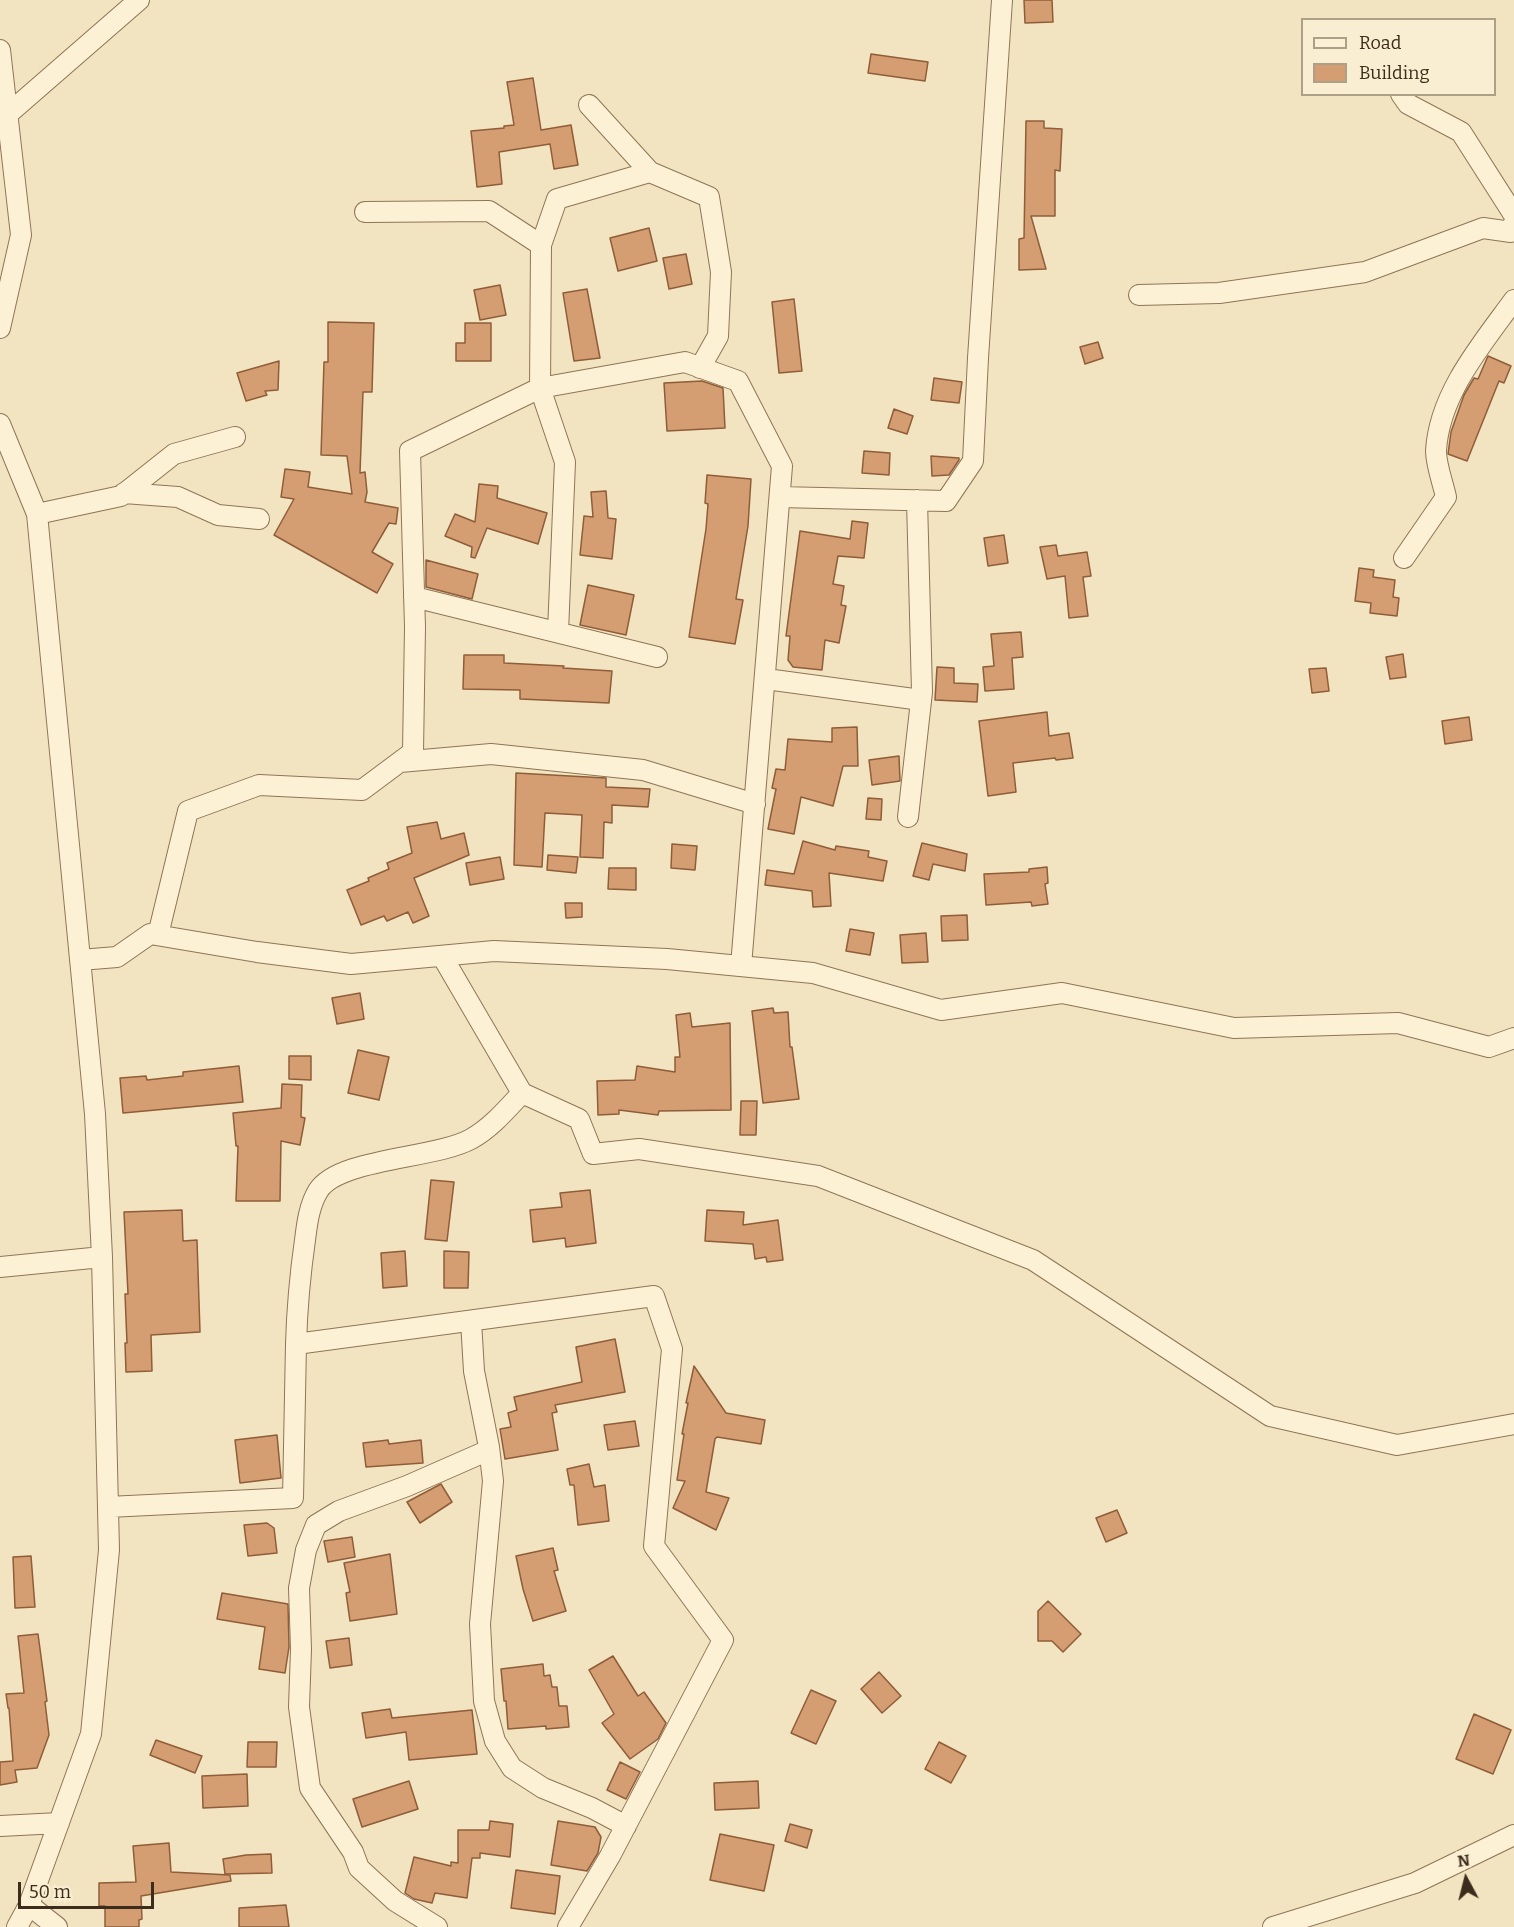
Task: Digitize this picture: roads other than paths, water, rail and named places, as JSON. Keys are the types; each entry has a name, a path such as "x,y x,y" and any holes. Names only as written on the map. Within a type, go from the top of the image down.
{"street":[{"path":"8,114 139,0"},
{"path":"780,497 946,501 974,461 978,358 1002,0"},
{"path":"0,50 21,235 0,328"},
{"path":"1402,96 1408,104 1461,132 1514,215"},
{"path":"589,105 650,172 709,197 721,272 717,336 700,368"},
{"path":"558,632 565,462 540,388 541,245 557,199 650,172"},
{"path":"365,212 489,212 541,245"},
{"path":"1139,295 1219,292 1365,272 1483,228 1511,232 1514,223"},
{"path":"1404,558 1446,497 1436,453 1445,407 1473,356 1514,300"},
{"path":"158,935 188,811 259,785 362,790 413,752 414,597 410,451 540,388 686,362 738,381 783,466 741,966"},
{"path":"0,424 37,514 95,1114 102,1257 109,1550 91,1734 29,1905 17,1927"},
{"path":"37,514 121,496 174,453 235,438"},
{"path":"124,493 178,497 218,515 259,519"},
{"path":"909,817 921,700 917,500"},
{"path":"414,597 657,657"},
{"path":"766,679 921,700"},
{"path":"400,762 491,754 643,770 755,804"},
{"path":"80,960 117,957 150,934 351,964 494,951 667,958 813,973 941,1010 1062,993 1234,1028 1398,1023 1489,1047 1514,1038"},
{"path":"442,956 522,1094 579,1119 593,1154 639,1149 818,1176 1033,1260 1270,1416 1397,1445 1514,1424"},
{"path":"108,1507 293,1498 298,1285 309,1213 318,1190 340,1173 451,1147 471,1139 493,1123 522,1094"},
{"path":"0,1267 102,1257"},
{"path":"296,1344 654,1296 672,1348 654,1546 723,1640 626,1826 568,1927"},
{"path":"471,1321 474,1371 493,1480 480,1624 484,1701 495,1741 512,1768 543,1788 592,1808 626,1826"},
{"path":"437,1927 394,1901 359,1868 353,1852 310,1788 299,1707 301,1649 299,1588 306,1550 316,1525 339,1511 407,1486 489,1450"},
{"path":"0,1826 59,1823"},
{"path":"1273,1927 1415,1883 1514,1835"},
{"path":"29,1905 57,1927"}]}
